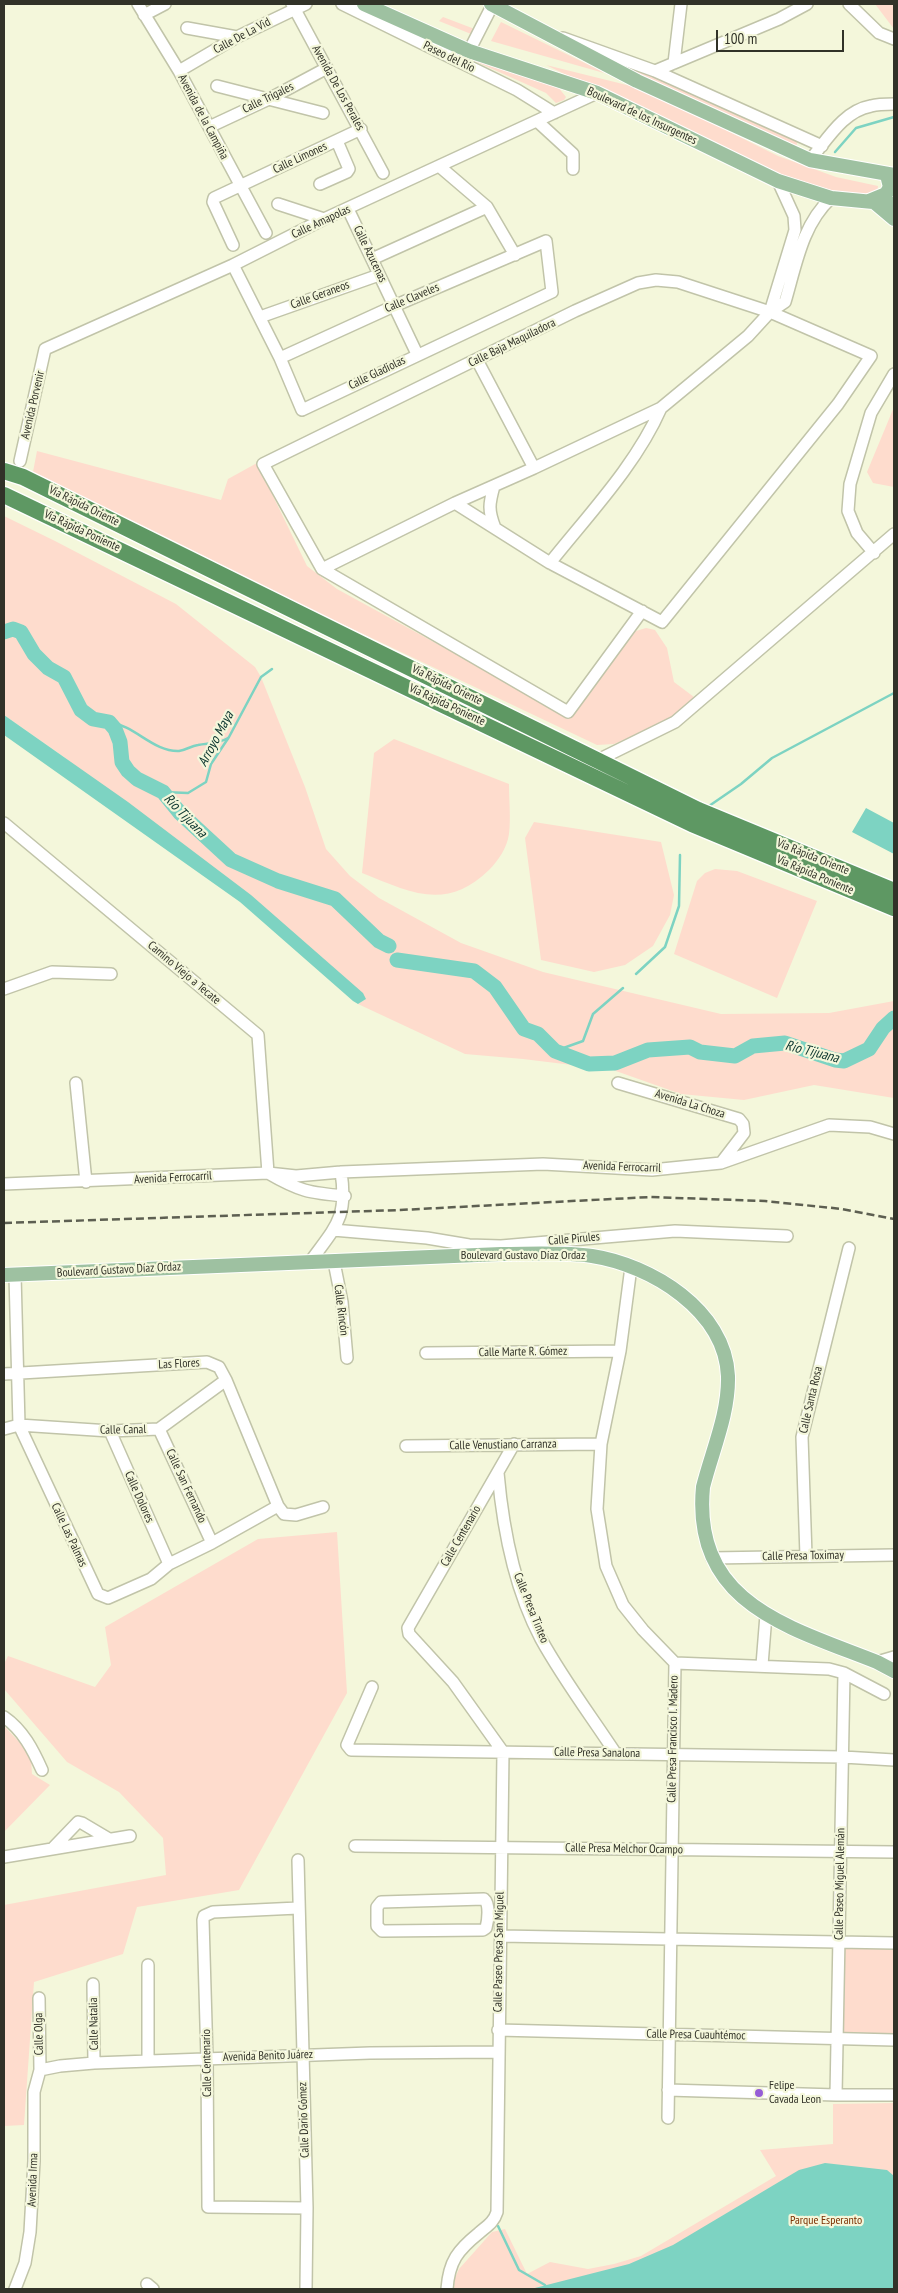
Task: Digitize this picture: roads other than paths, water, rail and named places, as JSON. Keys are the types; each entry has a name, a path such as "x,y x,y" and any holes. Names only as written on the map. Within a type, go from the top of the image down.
{"highway":[{"name":"Vía Rápida Oriente","path":"4,471 23,476 698,810 894,891"},
{"name":"Vía Rápida Poniente","path":"4,495 692,824 894,908"}],"main road":[{"name":"Boulevard de los Insurgentes","path":"364,4 469,51 597,93 778,181 831,198 894,204"},
{"path":"492,4 637,81 810,160 890,175 890,187 886,194 869,203 894,219"},
{"name":"Boulevard Gustavo Díaz Ordaz","path":"9,1275 334,1262 501,1250 575,1254 632,1267 665,1285 690,1303 710,1325 723,1349 728,1374 727,1398 703,1487 702,1499 703,1524 712,1558 717,1569 734,1589 766,1615 894,1671"}],"street":[{"name":"Avenida de la Campiña","path":"138,4 179,71 239,186 266,233"},
{"path":"144,15 165,4"},
{"name":"Calle De La Vid","path":"179,71 294,6 306,4"},
{"name":"Paseo del Río","path":"342,4 517,90 554,113"},
{"path":"469,51 492,4"},
{"path":"674,63 682,4"},
{"path":"655,72 779,19 807,4"},
{"path":"849,4 879,33 894,39"},
{"name":"Avenida De Los Perales","path":"294,6 382,173"},
{"path":"187,28 237,37"},
{"path":"544,33 572,40 655,72 822,146"},
{"name":"Calle Trigales","path":"209,127 269,99 327,68"},
{"path":"217,86 324,113"},
{"name":"Calle Amapolas","path":"45,349 233,265 324,219 597,93"},
{"path":"810,160 842,121 855,112 870,106 894,104"},
{"path":"537,121 573,154 573,169"},
{"name":"Calle Limones","path":"233,245 213,202 216,196 360,129"},
{"path":"320,184 347,172 349,169 337,141"},
{"path":"439,166 487,207 514,255"},
{"path":"770,312 795,230 794,216 778,181"},
{"path":"322,569 455,502 534,468 661,408 748,336 770,312 785,302 804,237 814,216 831,198"},
{"path":"278,204 324,219"},
{"path":"372,260 487,207"},
{"name":"Calle Azucenas","path":"348,209 417,354"},
{"name":"Calle Claveles","path":"280,358 394,306 546,241"},
{"name":"Calle Gladiolas","path":"233,265 280,358 302,410 417,354 552,292 546,241"},
{"name":"Calle Geraneos","path":"260,317 380,274"},
{"name":"Calle Baja Maquiladora","path":"322,569 263,464 575,311 638,283 656,280 678,282 770,312 871,356 838,404 662,622 550,563 455,502"},
{"name":"Avenida Porvenir","path":"12,462 45,349"},
{"path":"477,360 534,468"},
{"path":"874,553 857,533 848,511 850,484 871,413 894,374"},
{"path":"550,563 622,472 652,428 661,408"},
{"path":"494,486 489,502 489,512 495,528"},
{"path":"598,760 674,722 894,534"},
{"path":"322,569 568,712 642,611"},
{"name":"Camino Viejo a Tecate","path":"4,823 258,1034 268,1173"},
{"path":"4,989 52,972 111,974"},
{"path":"76,1082 86,1182"},
{"name":"Avenida La Choza","path":"618,1083 739,1118 743,1124 744,1133 721,1164"},
{"name":"Avenida Ferrocarril","path":"4,1184 268,1173 296,1176 341,1172 543,1164 652,1170 721,1164 828,1125 863,1126 894,1134"},
{"path":"310,1262 333,1230 343,1211 344,1196 341,1172"},
{"path":"268,1173 292,1187 308,1193 344,1196"},
{"name":"Calle Pirules","path":"333,1230 427,1238 501,1250 675,1231 787,1236"},
{"name":"Calle Santa Rosa","path":"806,1556 802,1437 850,1248"},
{"name":"Calle Rincón","path":"334,1262 342,1302 347,1358"},
{"name":"Calle Presa Francisco I. Madero","path":"632,1267 620,1352 601,1444 597,1509 606,1566 623,1605 643,1630 675,1663 668,2118"},
{"name":"Calle Las Palmas","path":"9,1275 18,1373 19,1425 98,1594 108,1598 151,1579 168,1564 212,1543 278,1506"},
{"name":"Calle Marte R. Gómez","path":"426,1354 620,1352"},
{"name":"Las Flores","path":"4,1374 207,1362 219,1367 278,1506"},
{"name":"Calle Canal","path":"4,1429 19,1425 110,1431 160,1429 226,1380"},
{"name":"Calle San Fernando","path":"160,1429 212,1543"},
{"name":"Calle Dolores","path":"110,1431 168,1564"},
{"name":"Calle Centenario","path":"502,1752 453,1682 409,1634 408,1628 514,1444"},
{"name":"Calle Venustiano Carranza","path":"406,1446 601,1444"},
{"name":"Calle Presa Tinteo","path":"498,1473 501,1509 515,1570 541,1638 561,1672 616,1754"},
{"path":"278,1506 284,1514 289,1516 323,1507"},
{"name":"Calle Presa Toximay","path":"712,1558 894,1555"},
{"path":"762,1665 766,1615"},
{"path":"877,1662 894,1657"},
{"path":"675,1663 829,1669 844,1673 884,1694"},
{"name":"Calle Paseo Miguel Alemán","path":"836,2095 844,1673"},
{"name":"Calle Presa Sanalona","path":"372,1688 347,1745 351,1750 843,1757 894,1760"},
{"path":"4,1718 15,1725 31,1747 42,1770"},
{"name":"Calle Paseo Presa San Miguel","path":"447,2289 451,2262 466,2244 492,2223 497,2212 500,2098 497,2052 502,1752"},
{"path":"54,1848 78,1822 86,1824 110,1839"},
{"path":"4,1858 130,1836"},
{"name":"Calle Presa Melchor Ocampo","path":"355,1846 894,1852"},
{"name":"Calle Dario Gómez","path":"298,1860 307,2208 306,2289"},
{"path":"481,1898 487,1902 487,1915 486,1928 483,1930 382,1931 377,1926 377,1907 382,1902 481,1898"},
{"name":"Calle Centenario","path":"298,1908 213,1912 204,1916 208,2207 307,2208"},
{"path":"487,1915 500,1915"},
{"path":"500,1936 894,1943"},
{"path":"148,1965 148,2060"},
{"name":"Calle Natalia","path":"93,1984 94,2063"},
{"name":"Calle Olga","path":"39,1998 40,2070"},
{"name":"Calle Presa Cuauhtémoc","path":"498,2030 894,2040"},
{"name":"Avenida Benito Juárez","path":"40,2070 60,2066 148,2060 497,2052"},
{"name":"Avenida Irma","path":"15,2289 25,2262 30,2232 34,2161 34,2092 40,2070"},
{"path":"668,2090 894,2095"},
{"path":"147,2289 147,2284 154,2289"}],"water":[{"path":"4,715 128,802 251,895 363,993 366,999 358,1004 353,1001 240,902 4,735"},
{"path":"866,808 894,823 894,854 852,832"},
{"name":"Parque Esperanto","path":"825,2163 887,2170 894,2176 894,2289 531,2289 629,2264 673,2245 799,2170"}],"waterway":[{"name":"Arroyo Maya","path":"835,152 856,128 894,117"},
{"name":"Río Tijuana","path":"4,632 13,629 21,632 34,654 48,668 64,677 81,710 93,719 109,722 115,729 120,742 122,762 128,771 137,779 163,792 180,813 231,860 278,881 335,899 379,941 389,946"},
{"name":"Arroyo Maya","path":"163,792 188,793 206,782 211,764 229,737 261,677 272,669"},
{"path":"709,806 741,784 772,758 894,693"},
{"path":"109,722 128,728 153,743 170,750 179,751 228,738"},
{"path":"636,974 665,947 679,906 680,855"},
{"name":"Río Tijuana","path":"397,960 474,971 495,987 524,1029 538,1034 555,1051 589,1064 615,1063 648,1050 690,1047 700,1052 735,1056 753,1046 785,1043 835,1060 844,1061 869,1049 883,1028 894,1018"},
{"path":"555,1051 583,1041 593,1014 623,988"},
{"path":"498,2226 519,2270 545,2285"}],"railway":[{"path":"4,1223 400,1210 650,1197 765,1201 842,1209 894,1219"}],"place":[{"name":"Felipe Cavada Leon","path":"759,2093"}]}
